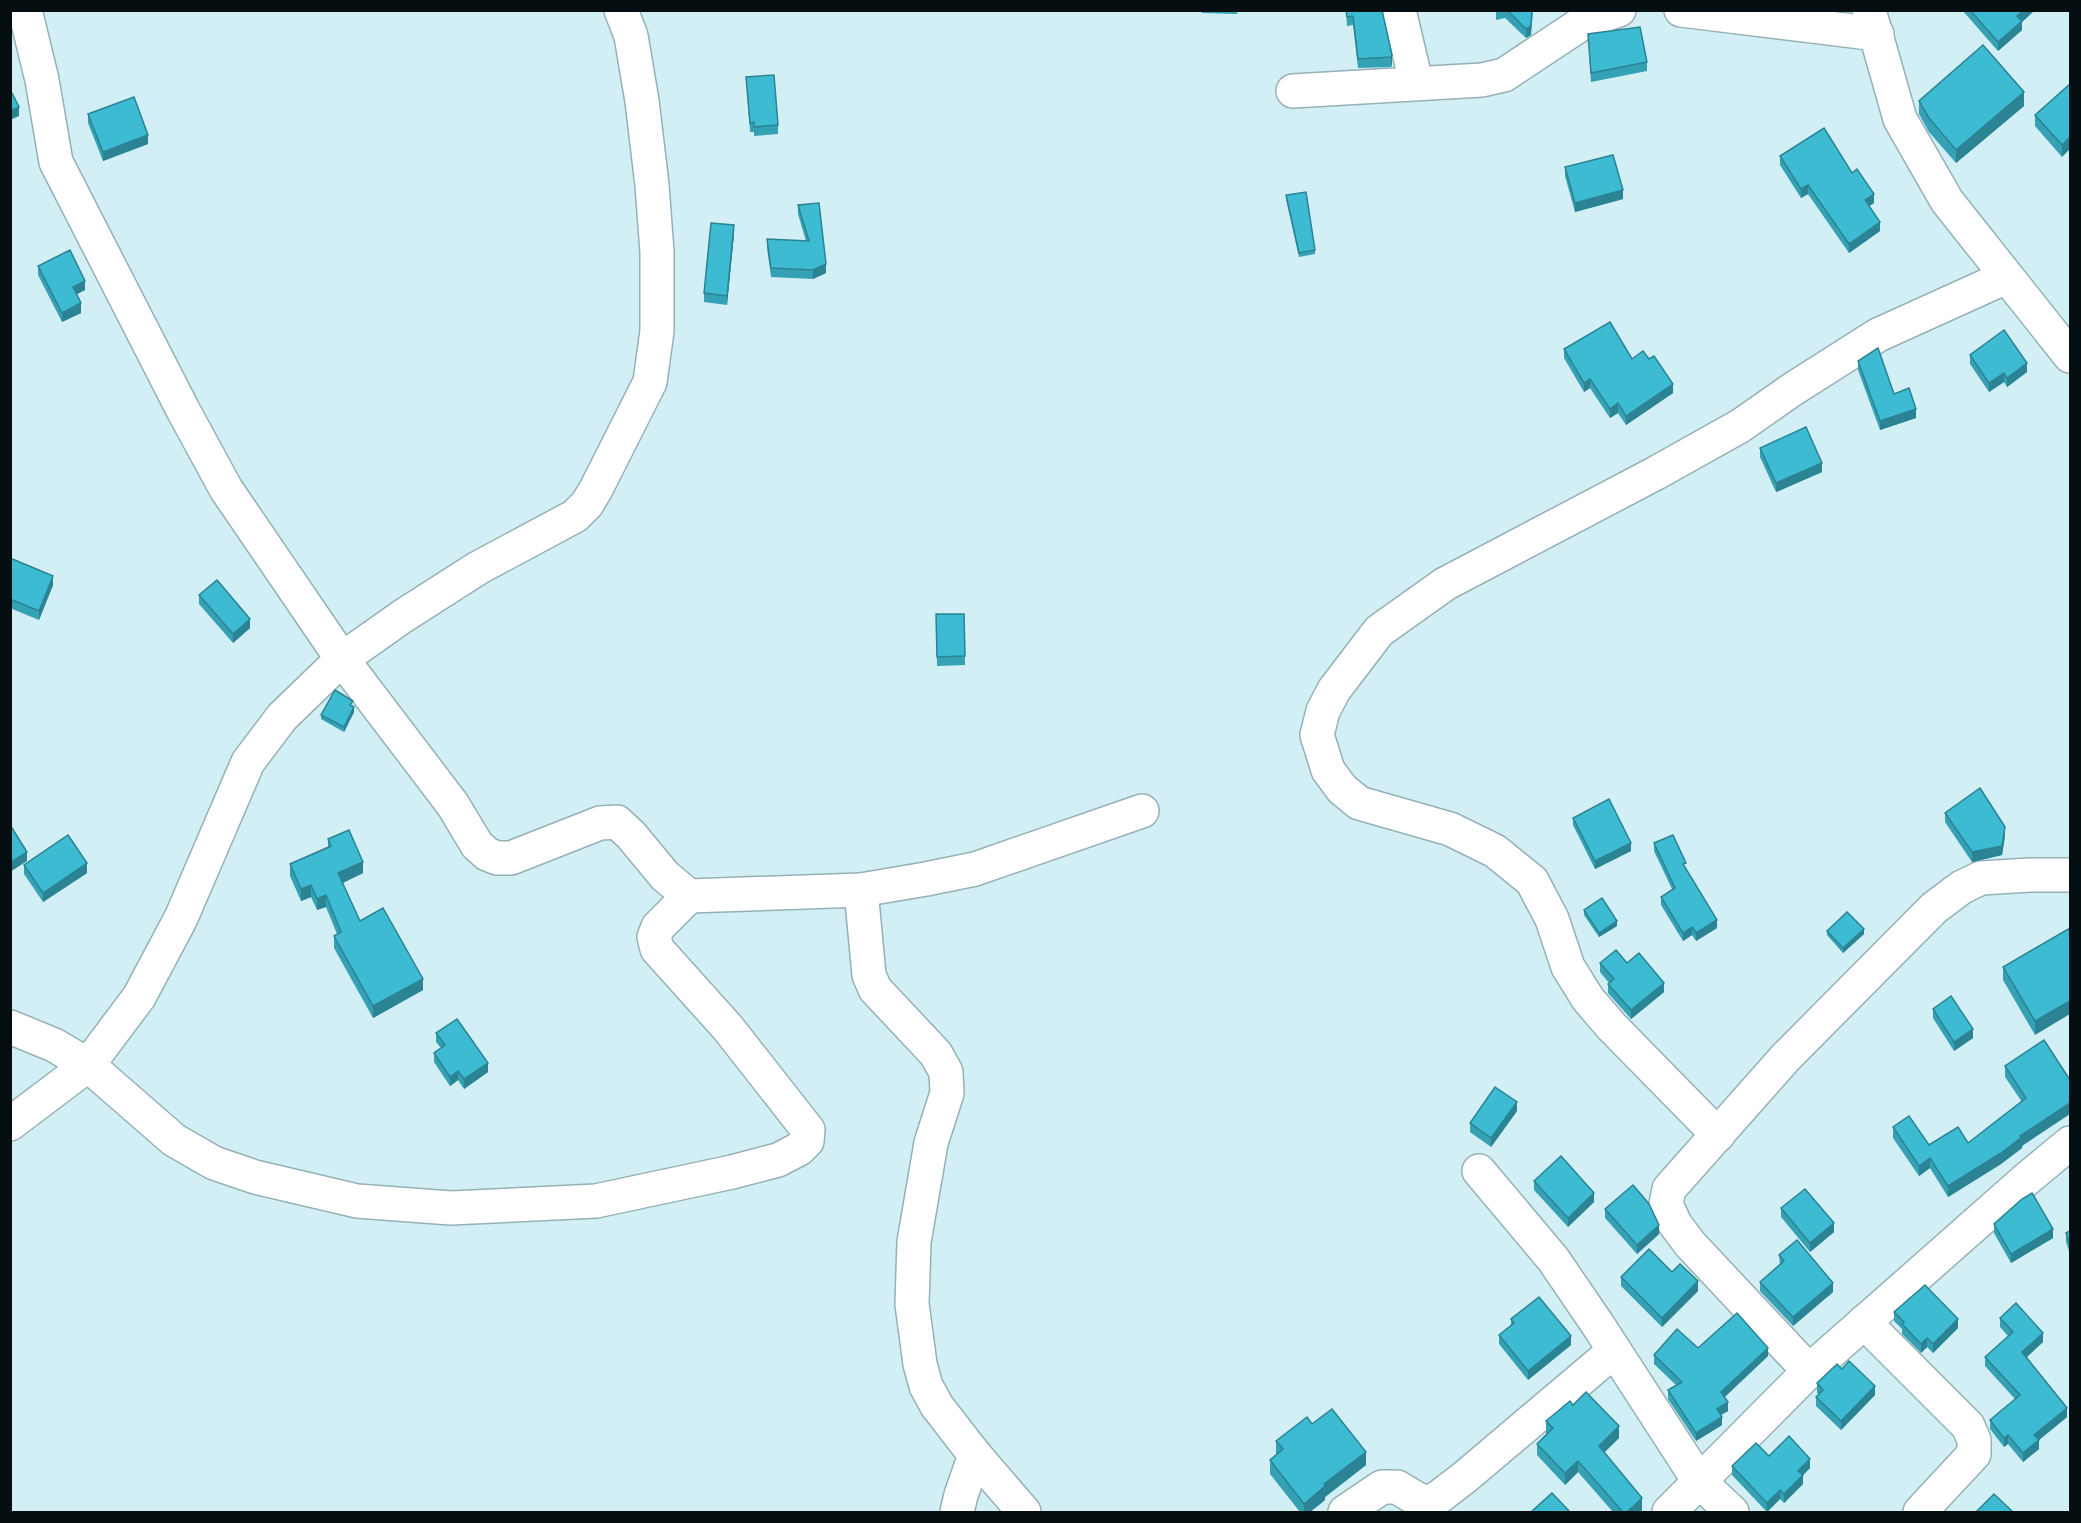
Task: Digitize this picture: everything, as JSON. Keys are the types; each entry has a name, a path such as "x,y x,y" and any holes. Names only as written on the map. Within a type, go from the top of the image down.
{"street":[{"path":"25,10 42,80 56,162 226,489 342,659 453,805 477,844 487,854 497,858 511,858 600,824 617,822 631,835 665,876 689,896 861,890 975,869 1142,811"},
{"path":"10,1124 88,1065 139,997 181,918 248,762 282,717 342,659 403,616 478,568 575,516 587,504 596,489 650,382 657,331 657,252 653,196 631,36 621,10"},
{"path":"1399,10 1416,82"},
{"path":"1293,91 1416,82 1482,80 1504,75 1584,22 1619,10"},
{"path":"1681,10 1875,18 1900,119 1947,201 2070,356"},
{"path":"1718,1135 1612,1027 1588,999 1568,967 1552,919 1532,881 1495,851 1450,829 1359,803 1342,789 1328,770 1317,735 1323,711 1334,690 1379,631 1445,584 1740,426 1878,335 2006,277"},
{"path":"1809,1371 1690,1244 1675,1224 1666,1204 1669,1189 1786,1057 1934,908 1962,887 1982,878 2030,874 2070,874"},
{"path":"861,890 869,975 875,989 936,1054 946,1072 947,1093 931,1143 914,1242 912,1304 920,1364 926,1386 937,1406 1024,1512"},
{"path":"10,1027 54,1045 88,1065 174,1140 214,1163 255,1177 357,1201 451,1208 596,1201 778,1161 799,1149 807,1141 808,1130 728,1028 657,950 654,937 658,927 689,896"},
{"path":"1669,1512 1809,1371 2070,1143"},
{"path":"1479,1171 1552,1259 1699,1481 1732,1512"},
{"path":"1864,1322 1968,1426 1974,1440 1974,1454 1920,1512"},
{"path":"1346,1512 1382,1487 1397,1487 1422,1502 1435,1500 1614,1351"},
{"path":"957,1512 975,1455"}],"building":[{"path":"1346,10 1382,10 1391,57 1358,59 1353,16 1347,17"},
{"path":"1507,10 1532,10 1531,26 1526,29"},
{"path":"1970,10 2024,10 2017,16 2022,21 1998,42"},
{"path":"1640,27 1647,62 1591,73 1588,34"},
{"path":"1983,45 2024,92 1956,150 1929,118 1919,101"},
{"path":"774,75 778,125 754,127 754,122 750,123 746,77"},
{"path":"2070,84 2070,137 2062,145 2035,115"},
{"path":"10,89 19,107 10,111"},
{"path":"134,97 148,135 103,152 88,114"},
{"path":"1824,128 1852,173 1857,169 1874,194 1865,200 1880,222 1849,244 1808,185 1801,189 1780,156"},
{"path":"1613,155 1623,190 1575,203 1565,167"},
{"path":"1306,192 1315,250 1299,253 1286,195"},
{"path":"819,203 826,264 813,270 771,268 767,239 809,241 798,205"},
{"path":"711,223 734,225 727,296 704,293"},
{"path":"70,250 85,281 73,287 81,303 62,313 38,266"},
{"path":"1610,322 1632,359 1643,351 1649,359 1654,356 1673,384 1626,416 1618,403 1610,409 1590,379 1584,383 1564,349"},
{"path":"2004,330 2027,363 2007,378 2004,373 1989,383 1970,355"},
{"path":"1878,348 1894,394 1909,388 1916,409 1880,421 1858,361"},
{"path":"1806,427 1822,463 1776,483 1760,448"},
{"path":"10,558 53,576 39,611 10,599"},
{"path":"217,580 250,619 233,634 199,595"},
{"path":"936,614 964,614 965,656 937,657"},
{"path":"335,690 353,701 350,705 354,707 344,727 321,715"},
{"path":"1980,788 2005,827 2002,846 1972,852 1945,813"},
{"path":"1609,799 1631,843 1595,861 1573,818"},
{"path":"12,828 27,852 10,863 10,829"},
{"path":"349,830 363,862 338,873 360,921 383,908 423,979 373,1006 334,936 341,932 326,895 317,899 311,885 301,889 290,864 331,846 328,839"},
{"path":"68,835 87,863 43,893 24,865"},
{"path":"1673,835 1686,863 1683,864 1717,920 1696,933 1692,927 1683,933 1661,897 1675,888 1654,843"},
{"path":"1602,898 1617,921 1599,933 1584,910"},
{"path":"1847,912 1864,929 1843,948 1827,931"},
{"path":"2070,928 2070,1001 2035,1021 2003,967"},
{"path":"1616,950 1627,963 1639,953 1664,983 1631,1010 1608,984 1614,979 1600,963"},
{"path":"1951,996 1973,1029 1954,1042 1933,1009"},
{"path":"457,1019 488,1063 464,1079 458,1071 450,1077 434,1053 445,1045 436,1033"},
{"path":"2044,1040 2070,1080 2070,1103 2020,1136 2022,1137 2001,1153 1948,1186 1930,1158 1919,1166 1893,1127 1909,1116 1929,1145 1958,1127 1968,1143 2026,1098 2005,1066"},
{"path":"1495,1087 1517,1102 1491,1138 1470,1123"},
{"path":"1561,1156 1594,1193 1568,1218 1534,1181"},
{"path":"1633,1185 1649,1204 1659,1225 1637,1245 1605,1209"},
{"path":"1805,1189 1834,1223 1810,1243 1781,1208"},
{"path":"2032,1193 2053,1229 2011,1254 1994,1224"},
{"path":"2070,1231 2070,1245 2066,1233"},
{"path":"1797,1240 1833,1283 1793,1317 1760,1282 1784,1261 1779,1255"},
{"path":"1649,1249 1672,1272 1680,1264 1698,1281 1662,1318 1621,1277"},
{"path":"1925,1285 1958,1319 1933,1344 1927,1338 1921,1344 1894,1312"},
{"path":"1539,1297 1571,1336 1528,1371 1499,1335 1514,1323 1511,1319"},
{"path":"2016,1303 2043,1333 2022,1352 2067,1408 2034,1435 2039,1440 2023,1453 2008,1435 2004,1438 1990,1420 2020,1395 1985,1357 2013,1332 2000,1318"},
{"path":"1737,1313 1768,1348 1721,1392 1728,1402 1717,1409 1722,1417 1696,1433 1668,1390 1682,1382 1654,1355 1677,1329 1698,1348"},
{"path":"1849,1361 1875,1386 1841,1421 1816,1397 1823,1390 1817,1383 1837,1364 1842,1369"},
{"path":"1586,1392 1619,1426 1599,1446 1642,1498 1627,1512 1623,1512 1578,1461 1565,1473 1537,1444 1553,1428 1546,1421 1570,1401 1573,1405"},
{"path":"1332,1409 1366,1452 1324,1484 1325,1486 1304,1504 1270,1460 1283,1449 1276,1441 1307,1417 1312,1424"},
{"path":"1789,1436 1810,1459 1798,1471 1803,1475 1784,1494 1780,1490 1767,1503 1732,1466 1756,1443 1769,1456"},
{"path":"1552,1493 1570,1512 1531,1512"},
{"path":"1994,1494 2013,1512 1976,1512"}]}
